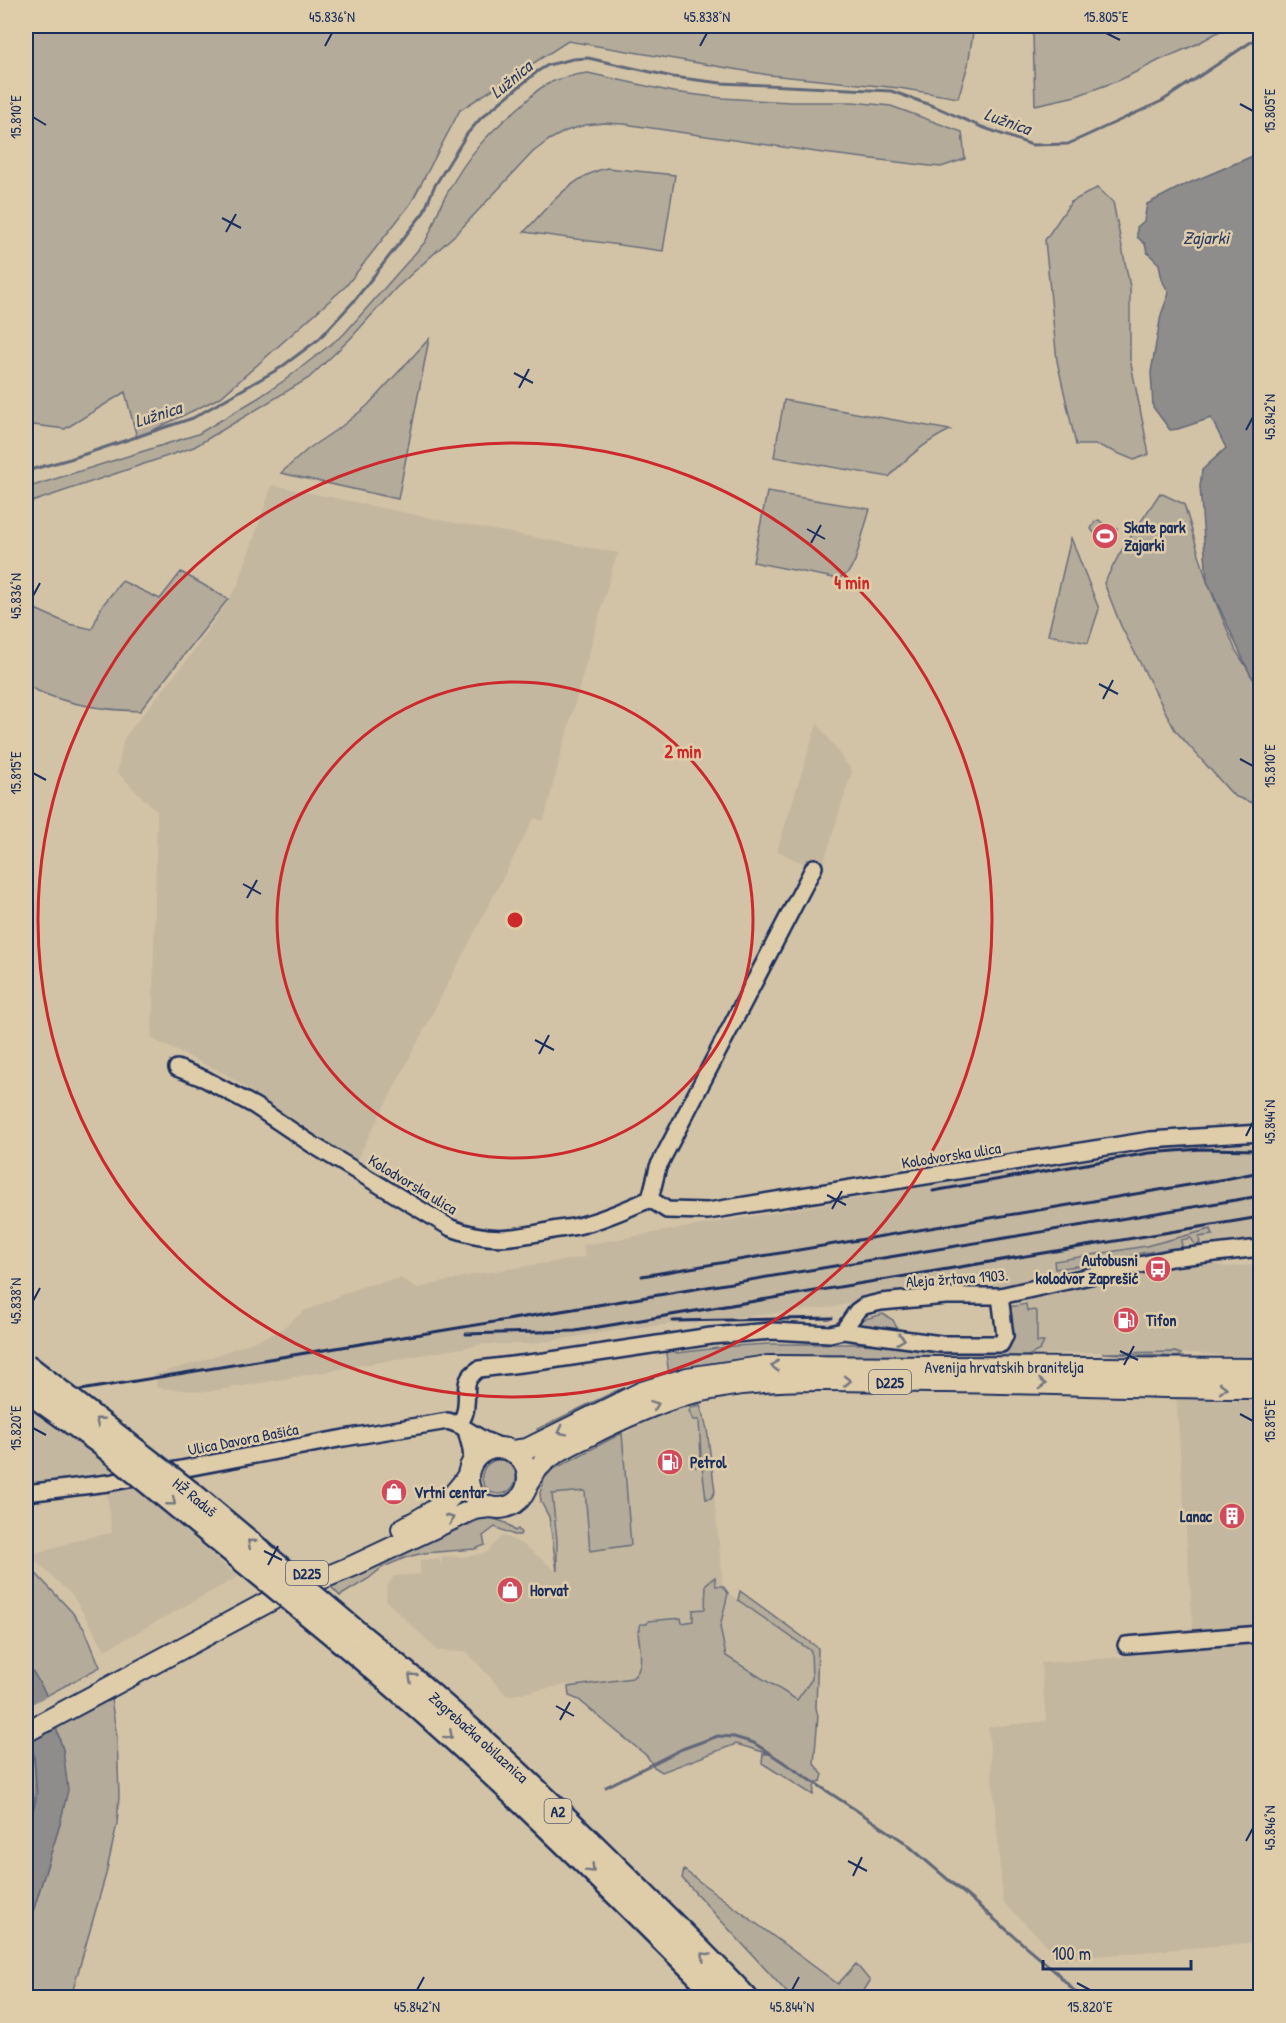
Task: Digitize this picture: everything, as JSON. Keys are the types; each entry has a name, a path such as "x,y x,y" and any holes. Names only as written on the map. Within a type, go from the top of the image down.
{"highway":[{"name":"HŽ Raduš","path":"26,1365 196,1497 351,1638"},
{"name":"HŽ Raduš","path":"26,1390 99,1442 351,1638"},
{"name":"Zagrebačka obilaznica","path":"351,1638 392,1684 572,1849 721,1998"},
{"name":"Zagrebačka obilaznica","path":"351,1638 404,1670 532,1786 746,1998"}],"main road":[{"name":"Avenija hrvatskih branitelja","path":"509,1449 527,1449 642,1392 687,1378 768,1366 1260,1369"},
{"name":"Avenija hrvatskih branitelja","path":"529,1482 532,1473 543,1462 620,1420 659,1403 742,1384 784,1381 854,1381 1260,1388"},
{"name":"D225","path":"26,1732 275,1587 367,1548 394,1534 444,1504 456,1493 470,1468 486,1450 509,1449"},
{"path":"509,1449 526,1464 529,1482"},
{"path":"470,1468 471,1491 476,1498 489,1507"},
{"name":"D225","path":"26,1720 292,1590 362,1562 474,1509 511,1506 523,1496 529,1482"}],"street":[{"path":"650,1199 658,1167 814,867"},
{"name":"Kolodvorska ulica","path":"177,1068 205,1079 255,1106 313,1145 441,1222 472,1236 522,1237 582,1225 612,1216 650,1199 667,1210 708,1211 1150,1140 1260,1133"},
{"name":"Aleja žrtava 1903.","path":"843,1331 857,1311 864,1306 902,1299 1000,1296 1171,1258 1260,1248"},
{"path":"470,1468 471,1449 463,1427 467,1381 471,1374 479,1369 556,1360 711,1336 772,1330 830,1334 843,1331 941,1344 1001,1344 1005,1336 1000,1296"},
{"name":"Ulica Davora Bašića","path":"26,1493 108,1483 344,1437 448,1421 484,1440 509,1449"},
{"path":"1126,1646 1260,1635"}],"shaded area":[{"path":"26,26 974,26 968,65 958,98 899,88 769,75 568,41 460,110 411,203 346,286 221,397 137,438 125,392 65,429 26,424"},
{"path":"1022,26 1229,26 1197,44 1120,80 1076,96 1035,105 1033,35"},
{"path":"588,73 673,92 722,98 790,102 853,102 891,106 962,132 965,159 941,167 930,166 624,124 585,125 566,131 533,152 458,232 396,288 350,339 309,378 194,447 26,504 26,488 198,434 285,380 344,334 425,242 454,180 488,135 549,83"},
{"path":"607,168 675,175 663,251 524,232 561,193 583,177"},
{"path":"1097,188 1113,202 1130,287 1130,359 1149,454 1134,460 1098,445 1076,445 1057,361 1045,240 1071,202"},
{"path":"429,339 398,499 281,473 308,449 367,406"},
{"path":"784,400 950,430 917,451 889,477 774,457"},
{"path":"272,485 451,522 619,553 614,563 544,821 534,818 356,1161 225,1074 152,1039 157,812 117,772 124,738 190,656 237,587"},
{"path":"767,492 870,509 855,561 848,573 834,578 753,562"},
{"path":"1160,493 1184,504 1207,581 1236,651 1260,688 1260,806 1234,796 1175,730 1121,626 1104,583 1120,553"},
{"name":"Skate park Zajarki","path":"1099,520 1106,526 1109,524 1117,529 1109,544 1103,544 1091,529"},
{"path":"1071,538 1099,609 1088,643 1048,635"},
{"path":"181,572 228,599 140,711 81,705 39,692 26,685 26,605 69,624 92,629 102,606 122,581 160,599"},
{"path":"817,723 852,771 821,872 777,851"},
{"path":"1190,1144 1260,1145 1260,1242 1215,1243 1214,1264 1226,1267 1252,1265 1253,1270 1260,1269 1260,1359 1175,1352 1090,1352 1009,1356 1009,1316 1026,1304 1016,1287 993,1289 994,1273 834,1307 626,1329 530,1344 485,1344 208,1392 157,1388 155,1374 201,1361 278,1332 304,1311 360,1287 400,1278 418,1288 475,1274 585,1257 583,1245 1122,1153"},
{"path":"1211,1229 1213,1235 1199,1237 1200,1244 1195,1245 1191,1238 1181,1240 1182,1247 1142,1253 1115,1261 1055,1269 1054,1261 1146,1246"},
{"path":"1026,1304 1027,1311 1037,1312 1037,1342 1044,1342 1040,1350 1028,1356 979,1356 949,1360 881,1359 539,1433 537,1429 618,1390 669,1374 665,1347 677,1353 768,1344 861,1344 1006,1349 1009,1346 1009,1307"},
{"path":"883,1314 893,1320 897,1328 887,1334 854,1329 858,1321"},
{"path":"1175,1352 1181,1354 1178,1357 1102,1353"},
{"path":"1176,1396 1214,1401 1260,1401 1260,1942 1061,1959 1003,1902 988,1727 1046,1721 1041,1663 1123,1657 1122,1635 1193,1628"},
{"name":"Horvat","path":"701,1403 711,1462 723,1586 712,1623 638,1631 641,1664 638,1674 632,1678 566,1685 507,1696 467,1652 438,1651 386,1601 387,1586 394,1576 420,1574 420,1560 439,1558 441,1566 442,1556 463,1557 486,1553 503,1535 524,1545 557,1571 557,1540 552,1494 585,1490 625,1545 631,1545 622,1433 628,1433 639,1419 681,1406"},
{"path":"700,1405 707,1429 715,1492 711,1498 706,1499 702,1466 694,1467 693,1458 701,1456 699,1420 693,1420 689,1411"},
{"path":"36,1410 115,1471 26,1483 26,1412"},
{"path":"622,1433 631,1545 590,1551 585,1491 552,1494 557,1540 557,1571 549,1517 541,1502 540,1493 544,1479 552,1470"},
{"path":"499,1460 511,1465 516,1477 511,1489 499,1494 487,1489 482,1477 487,1465"},
{"path":"106,1487 134,1487 238,1577 105,1650 73,1596 29,1555 85,1538 112,1533"},
{"path":"491,1518 506,1523 515,1531 518,1529 520,1535 514,1535 495,1527 483,1536 485,1545 475,1549 424,1553 407,1557 383,1567 340,1596 331,1587 474,1522"},
{"path":"26,1563 72,1612 85,1630 100,1667 46,1696 26,1660"},
{"path":"715,1577 716,1586 723,1586 728,1593 720,1627 726,1656 797,1700 812,1679 811,1651 738,1600 740,1591 818,1648 816,1708 818,1716 814,1764 823,1775 821,1781 815,1783 813,1795 762,1763 763,1754 770,1754 736,1744 662,1772 654,1767 647,1756 579,1700 569,1696 568,1687 632,1678 639,1669 640,1663 638,1631 640,1624 647,1624 648,1621 681,1618 682,1623 693,1621 693,1610 705,1609 706,1584"},
{"path":"728,1593 811,1651 812,1679 797,1700 725,1656 720,1627"},
{"path":"111,1699 117,1737 119,1796 117,1824 106,1874 71,1997 26,1998 26,1934 60,1824 63,1750 56,1728"},
{"path":"30,1742 35,1767 35,1791 26,1839 26,1744"},
{"path":"684,1870 838,1984 856,1964 870,1981 860,1997 791,1997 682,1878"}],"water":[{"name":"Zajarki","path":"1260,153 1260,688 1250,674 1207,581 1200,486 1202,470 1226,448 1211,418 1170,430 1153,407 1151,372 1161,315 1169,293 1162,280 1159,264 1137,237 1137,227 1144,221 1147,204 1180,187"},
{"path":"26,1660 45,1692 63,1750 68,1790 60,1824 26,1934 26,1839 37,1795 34,1755 26,1727"}],"pier":[{"path":"49,1695 59,1726 27,1743 26,1707"}],"waterway":[{"name":"Lužnica","path":"26,471 70,459 193,418 280,368 319,339 354,301 424,212 434,187 467,134 481,118 548,65 588,58 673,77 721,83 891,91 1032,145 1068,144 1162,101 1260,36"},
{"path":"606,1787 682,1749 718,1736 734,1737 754,1743 903,1841 1057,1973 1081,1998"}],"railway":[{"path":"933,1191 1149,1153 1201,1149 1260,1150"},
{"path":"642,1276 1260,1172"},
{"path":"26,1399 1260,1196"},
{"path":"466,1334 575,1331 1260,1217"},
{"path":"673,1321 832,1318"}],"place":[{"name":"Skate park Zajarki","path":"1105,536"},
{"name":"Autobusni kolodvor Zaprešić","path":"1158,1269"},
{"name":"Tifon","path":"1126,1320"},
{"name":"Petrol","path":"670,1462"},
{"name":"Vrtni centar","path":"394,1492"},
{"name":"Lanac","path":"1232,1516"},
{"name":"Horvat","path":"510,1590"}]}
